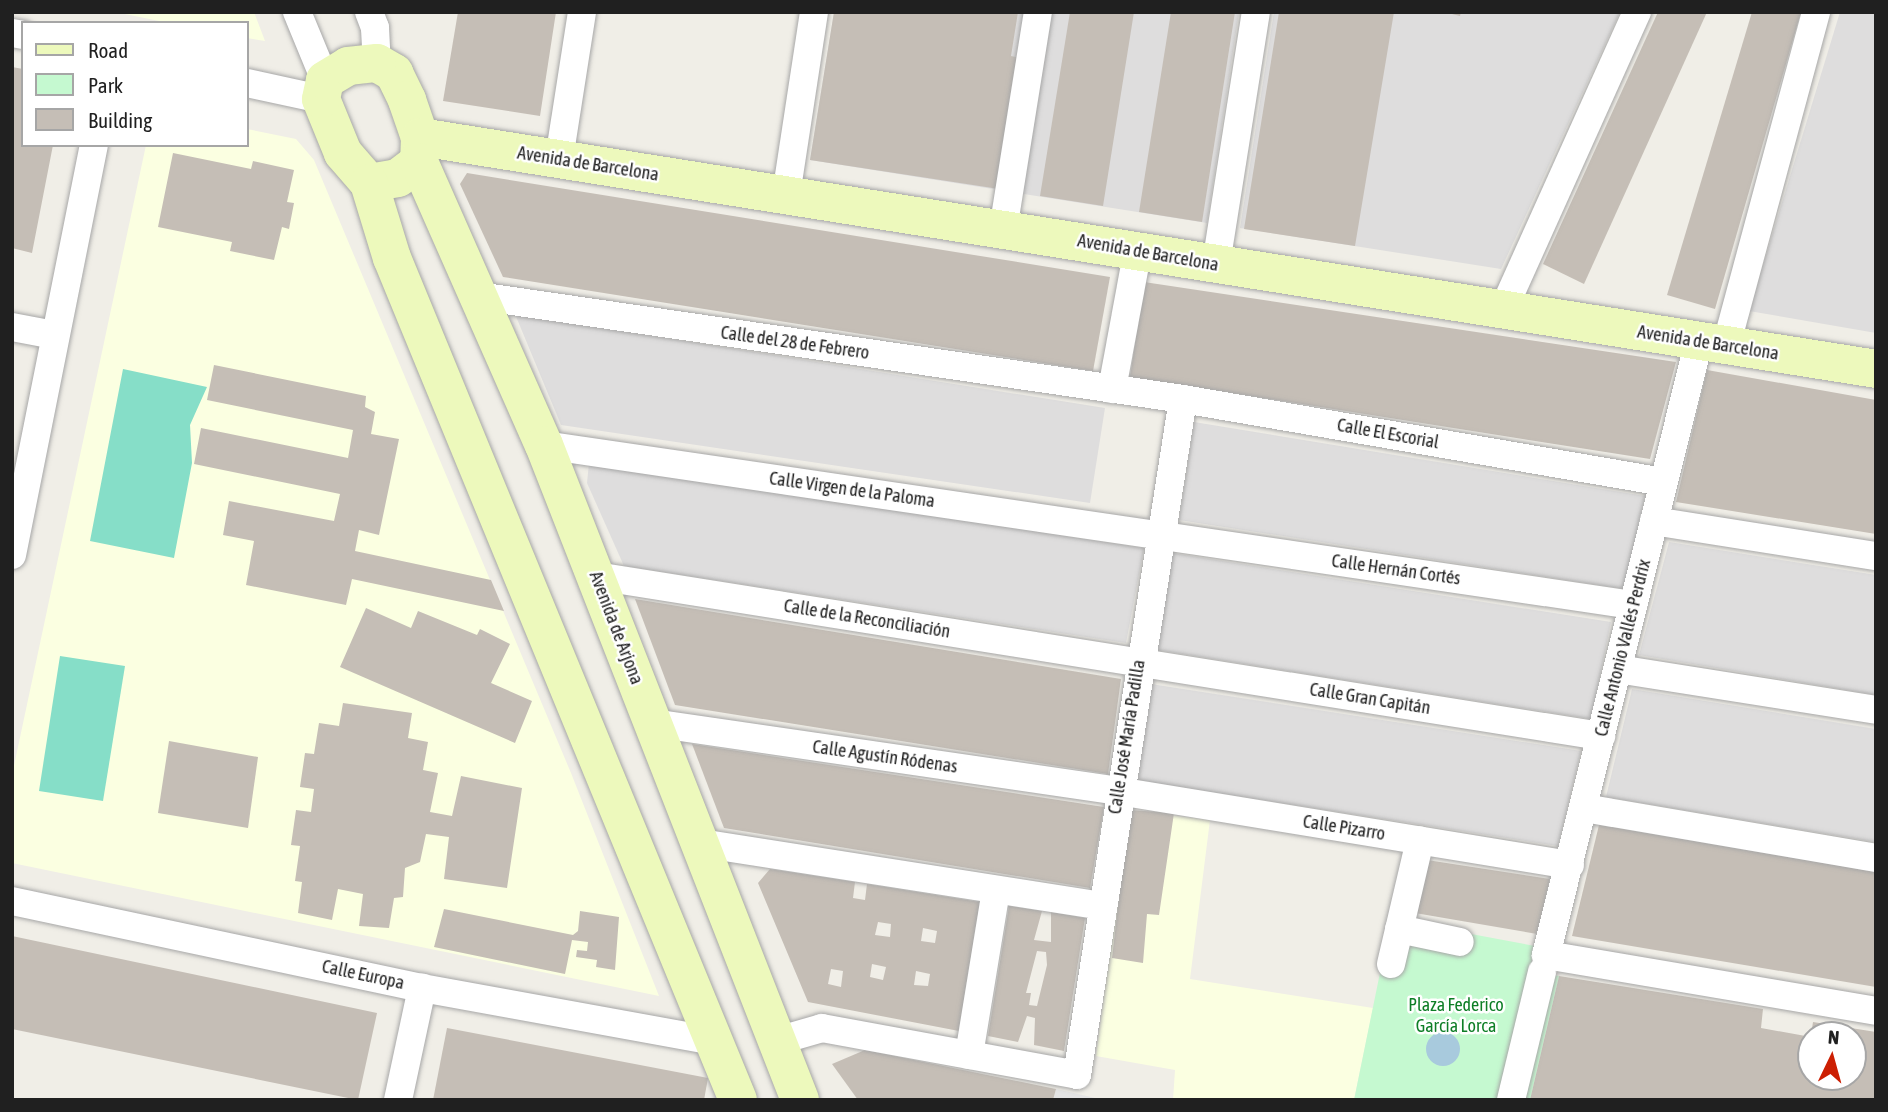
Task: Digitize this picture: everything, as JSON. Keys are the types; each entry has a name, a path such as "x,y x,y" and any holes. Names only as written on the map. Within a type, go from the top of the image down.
{"street":[{"path":"297,12 343,153 369,183 392,258 738,1100"},
{"path":"369,12 375,28 377,63"},
{"path":"559,159 582,12"},
{"path":"786,195 814,12"},
{"path":"1003,230 1038,12"},
{"path":"1216,264 1256,12"},
{"path":"1503,310 1637,12"},
{"name":"Calle Antonio Vallés Perdrix","path":"1510,1100 1664,482 1712,343 1816,12"},
{"path":"248,83 323,90 348,66 377,63 394,74 420,149 398,178 369,183"},
{"path":"12,555 94,147"},
{"name":"Avenida de Barcelona","path":"420,149 559,159 1138,249 1216,264 1876,369"},
{"name":"Avenida de Arjona","path":"420,149 478,296 544,445 800,1100"},
{"path":"1112,389 1138,249"},
{"name":"Calle del 28 de Febrero","path":"478,296 1112,389"},
{"path":"12,327 54,335"},
{"name":"Calle El Escorial","path":"1112,389 1664,482"},
{"name":"Calle José María Padilla","path":"970,1055 1077,1075 1118,791 1182,399"},
{"name":"Calle Virgen de la Paloma","path":"544,445 1160,535"},
{"path":"1654,521 1876,556"},
{"name":"Calle Hernán Cortés","path":"1160,535 1633,605"},
{"name":"Calle de la Reconciliación","path":"596,576 1139,662"},
{"name":"Calle Gran Capitán","path":"1139,662 1601,736"},
{"path":"1618,668 1876,710"},
{"name":"Calle Agustín Ródenas","path":"653,723 1118,791"},
{"name":"Calle Pizarro","path":"1118,791 1570,865"},
{"path":"1584,808 1876,858"},
{"path":"1391,964 1420,840"},
{"path":"700,843 1103,906"},
{"path":"777,1041 822,1028 970,1055 996,890"},
{"name":"Calle Europa","path":"12,901 422,988 715,1041"},
{"path":"1399,929 1460,942"},
{"path":"1544,963 1876,1011"},
{"path":"398,1100 422,988"}],"shaded area":[{"path":"115,12 254,12 265,41 248,38 248,21 159,21"},
{"path":"834,12 1239,12 1207,223 810,160"},
{"path":"1274,12 1620,12 1501,269 1240,228"},
{"path":"1840,12 1876,12 1876,333 1749,311"},
{"path":"248,129 296,139 314,160 571,773 659,996 12,863 12,775 146,147 248,147"},
{"path":"515,314 1105,408 1090,503 561,425"},
{"path":"1194,422 1645,496 1624,589 1179,520"},
{"path":"589,463 1144,548 1126,643 624,566 587,483"},
{"path":"1669,542 1876,575 1876,695 1639,655"},
{"path":"1172,553 1611,622 1591,719 1157,650"},
{"path":"1151,684 1581,751 1558,846 1133,780"},
{"path":"1632,689 1876,729 1876,842 1606,797"},
{"path":"1129,810 1210,820 1190,979 1373,1008 1354,1100 1173,1100 1175,1070 1096,1056"},
{"path":"1056,1089 1104,1100 1053,1100"}],"green space":[{"path":"123,369 207,387 190,425 192,463 174,558 90,541"},
{"path":"60,656 125,666 103,801 39,791"},
{"name":"Plaza Federico García Lorca","path":"1391,919 1535,946 1530,972 1559,976 1530,1100 1354,1100"}],"water":[{"path":"1443,1032 1455,1037 1460,1049 1455,1061 1443,1066 1431,1061 1426,1049 1431,1037"}],"building":[{"path":"458,12 556,12 540,116 443,101"},
{"path":"834,12 1018,12 1011,56 1020,58 999,189 810,160"},
{"path":"1070,12 1134,12 1103,206 1040,196"},
{"path":"1171,12 1235,12 1202,222 1139,212"},
{"path":"1279,12 1394,12 1355,246 1244,229"},
{"path":"1444,12 1461,12 1460,16"},
{"path":"1658,12 1707,12 1584,284 1543,264"},
{"path":"1752,12 1801,12 1715,309 1667,295"},
{"path":"12,67 21,69 21,147 53,147 32,253 12,248"},
{"path":"173,153 251,169 253,161 294,170 287,202 294,203 289,229 282,227 274,260 230,251 232,242 158,227"},
{"path":"467,173 1110,277 1093,371 503,277 460,184"},
{"path":"1144,282 1676,362 1650,459 1130,377"},
{"path":"214,365 366,396 365,407 375,412 371,434 399,439 379,535 359,530 355,551 491,580 504,611 352,579 346,605 246,585 254,541 223,535 229,501 334,521 340,494 194,464 201,428 348,458 353,430 207,400"},
{"path":"1707,370 1876,400 1876,534 1676,502"},
{"path":"635,599 1121,679 1108,774 675,705"},
{"path":"366,608 411,628 418,611 477,635 480,629 510,644 491,683 532,701 515,743 340,667"},
{"path":"343,703 412,713 408,738 428,742 423,770 438,773 430,812 452,816 461,776 522,788 507,888 444,879 449,837 426,834 420,862 405,868 403,897 394,898 389,928 359,926 363,894 338,889 332,920 298,913 302,882 295,881 300,846 291,845 296,810 311,812 314,789 300,787 305,753 314,754 319,723 339,726"},
{"path":"169,741 258,757 248,828 158,813"},
{"path":"692,744 1104,807 1090,888 724,828"},
{"path":"1129,810 1174,813 1159,915 1147,914 1143,963 1112,958"},
{"path":"1599,825 1876,872 1876,987 1572,936"},
{"path":"1427,860 1550,879 1537,934 1415,913"},
{"path":"770,869 855,882 853,898 865,900 867,884 980,902 959,1031 808,1002 758,883","holes":["878,922 891,924 890,937 875,935","923,928 937,931 935,943 921,941","872,964 886,967 883,980 870,977","831,969 843,971 841,987 828,984","916,971 930,974 928,986 914,985"]},
{"path":"1009,906 1042,911 1034,940 1051,942 1051,912 1085,918 1064,1051 1034,1045 1035,1018 1027,1016 1018,1042 988,1036","holes":["1037,951 1046,952 1047,965 1037,1006 1029,1005 1031,993 1026,993"]},
{"path":"444,909 573,935 578,931 580,911 619,917 615,970 596,967 597,960 576,957 577,950 587,951 588,942 572,940 565,974 434,947"},
{"path":"12,936 377,1013 358,1100 12,1029"},
{"path":"1559,976 1763,1009 1761,1028 1797,1034 1797,1091 1867,1091 1867,1031 1876,1032 1876,1100 1530,1100"},
{"path":"447,1028 708,1078 704,1100 433,1100"},
{"path":"865,1050 1056,1089 1053,1100 858,1100 832,1064"}]}
